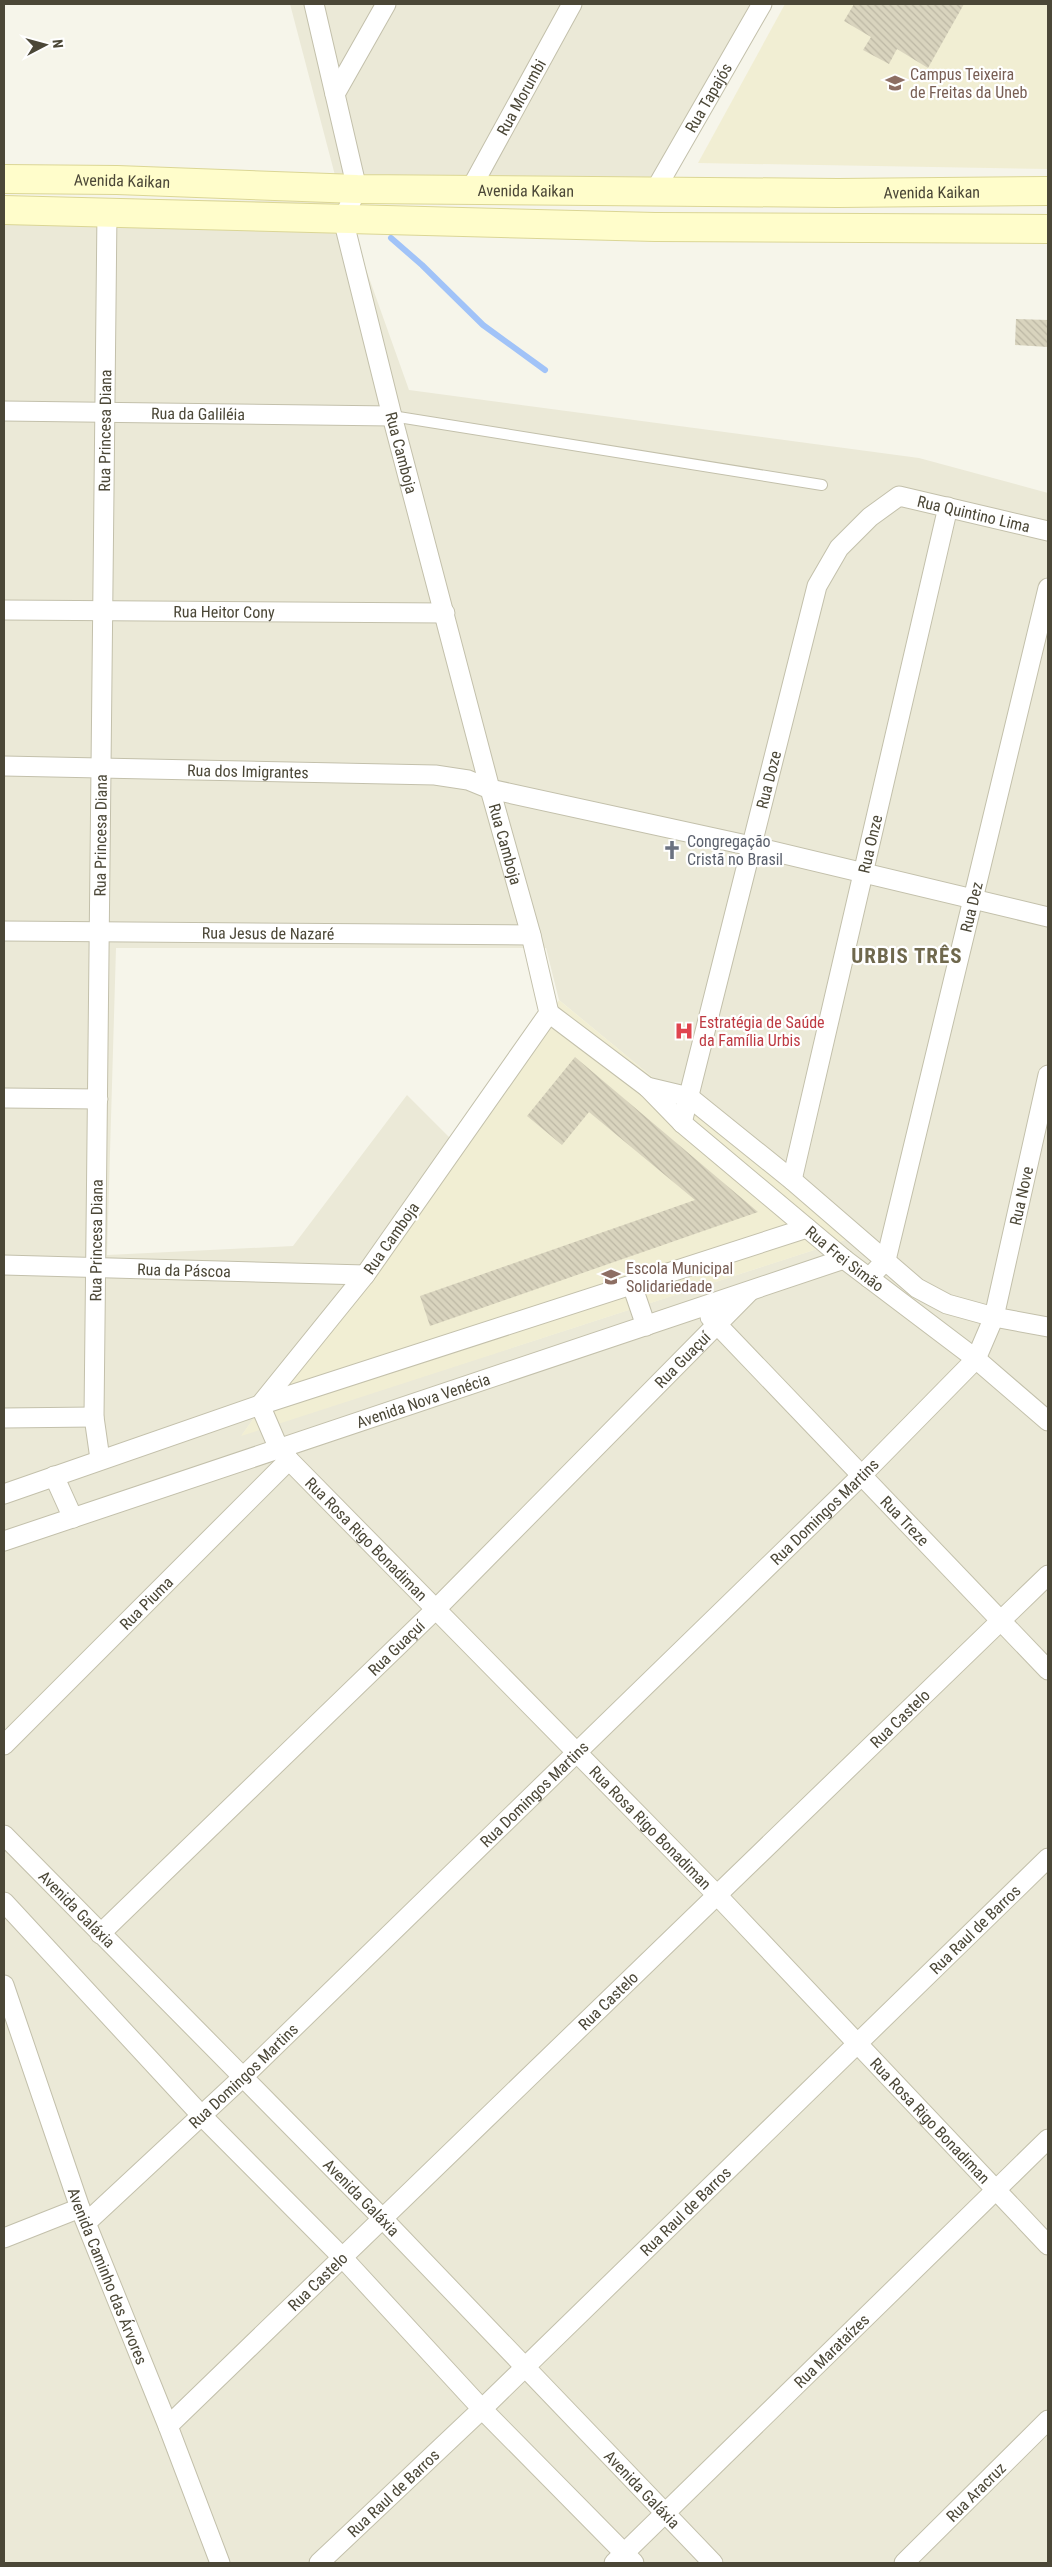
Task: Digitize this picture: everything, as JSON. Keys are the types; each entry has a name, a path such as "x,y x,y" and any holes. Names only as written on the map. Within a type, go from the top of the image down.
{"street":[{"name":"Rua Camboja","path":"260,1405 365,1275 549,1013 531,935 490,789 392,416 350,204 335,94 314,4"},
{"path":"335,94 386,4"},
{"name":"Rua Morumbi","path":"470,190 572,4"},
{"name":"Rua Tapajós","path":"654,192 762,4"},
{"name":"Avenida Kaikan","path":"4,179 117,180 350,204 655,227 1048,229"},
{"name":"Avenida Kaikan","path":"4,210 107,212 350,204 470,190 654,192 1048,191"},
{"name":"Rua Princesa Diana","path":"100,1459 94,1417 107,212"},
{"name":"Rua da Galiléia","path":"4,411 392,416"},
{"name":"Rua Quintino Lima","path":"899,496 1048,531"},
{"name":"Rua Doze","path":"682,1122 816,586 839,548 870,517 899,496"},
{"name":"Rua Onze","path":"792,1180 862,871 948,507"},
{"name":"Rua Dez","path":"869,1278 886,1260 1048,588"},
{"name":"Rua Heitor Cony","path":"4,610 445,613"},
{"name":"Rua dos Imigrantes","path":"4,766 435,775 468,780 490,789 862,871 973,900 1048,917"},
{"name":"Rua Jesus de Nazaré","path":"4,931 100,930 531,935"},
{"name":"Rua Frei Simão","path":"549,1013 647,1087 682,1122 844,1259 976,1359 1048,1421"},
{"name":"Rua Nove","path":"976,1359 994,1317 1048,1075"},
{"name":"Rua Frei Simão","path":"647,1087 689,1097 792,1180 886,1260"},
{"path":"4,1098 98,1099"},
{"path":"4,1494 100,1459 260,1405 807,1228"},
{"name":"Avenida Nova Venécia","path":"4,1541 284,1454 646,1326 844,1259"},
{"path":"886,1260 917,1288 947,1304 994,1317 1048,1327"},
{"name":"Rua da Páscoa","path":"4,1265 95,1266 365,1275"},
{"path":"632,1285 646,1326"},
{"name":"Rua Guaçuí","path":"100,1934 436,1609 750,1291"},
{"name":"Rua Treze","path":"700,1308 1048,1670"},
{"name":"Rua Domingos Martins","path":"83,2215 202,2116 244,2076 576,1751 861,1476 976,1359"},
{"name":"Rua Rosa Rigo Bonadiman","path":"260,1405 284,1454 859,2042 995,2191 1048,2245"},
{"path":"4,1418 94,1417"},
{"name":"Rua Piuma","path":"4,1745 284,1454"},
{"path":"54,1476 73,1518"},
{"name":"Rua Castelo","path":"168,2426 1048,1575"},
{"name":"Avenida Galáxia","path":"4,1835 100,1934 244,2076 525,2365 665,2514 714,2563"},
{"name":"Rua Raul de Barros","path":"319,2563 482,2409 525,2365 1048,1858"},
{"path":"4,1902 202,2116 342,2257 624,2560"},
{"name":"Avenida Caminho das Árvores","path":"4,1985 83,2215 168,2426 220,2563"},
{"name":"Rua Marataízes","path":"624,2560 665,2514 1048,2139"},
{"path":"4,2238 83,2215"},
{"name":"Rua Aracruz","path":"904,2563 1048,2420"}],"lane":[{"path":"392,416 822,485"}],"shaded area":[{"path":"290,4 750,4 641,202 342,202"},
{"name":"Campus Teixeira de Freitas da Uneb","path":"785,4 1048,4 1048,169 698,163"},
{"path":"4,197 342,202 409,390 919,458 1048,493 1048,2563 4,2563","holes":["116,948 546,948 559,1000 848,1239 242,1435 452,1140 407,1095 293,1246 107,1255"]},
{"path":"559,1000 848,1239 241,1436 452,1140"}],"building":[{"path":"854,4 964,4 928,68 897,49 889,64 863,50 871,37 844,21"},
{"path":"1016,319 1048,320 1048,347 1015,345"},
{"path":"575,1057 758,1212 430,1326 420,1296 695,1200 589,1112 562,1145 527,1116"}],"waterway":[{"path":"391,238 422,265 483,325 545,370"}],"place":[{"name":"Campus Teixeira de Freitas da Uneb","path":"895,83"},
{"name":"Congregação Cristã no Brasil","path":"672,850"},
{"name":"Estratégia de Saúde da Família Urbis","path":"684,1031"},
{"name":"Escola Municipal Solidariedade","path":"611,1277"}],"district":[{"name":"URBIS TRÊS","path":"907,956"}]}
